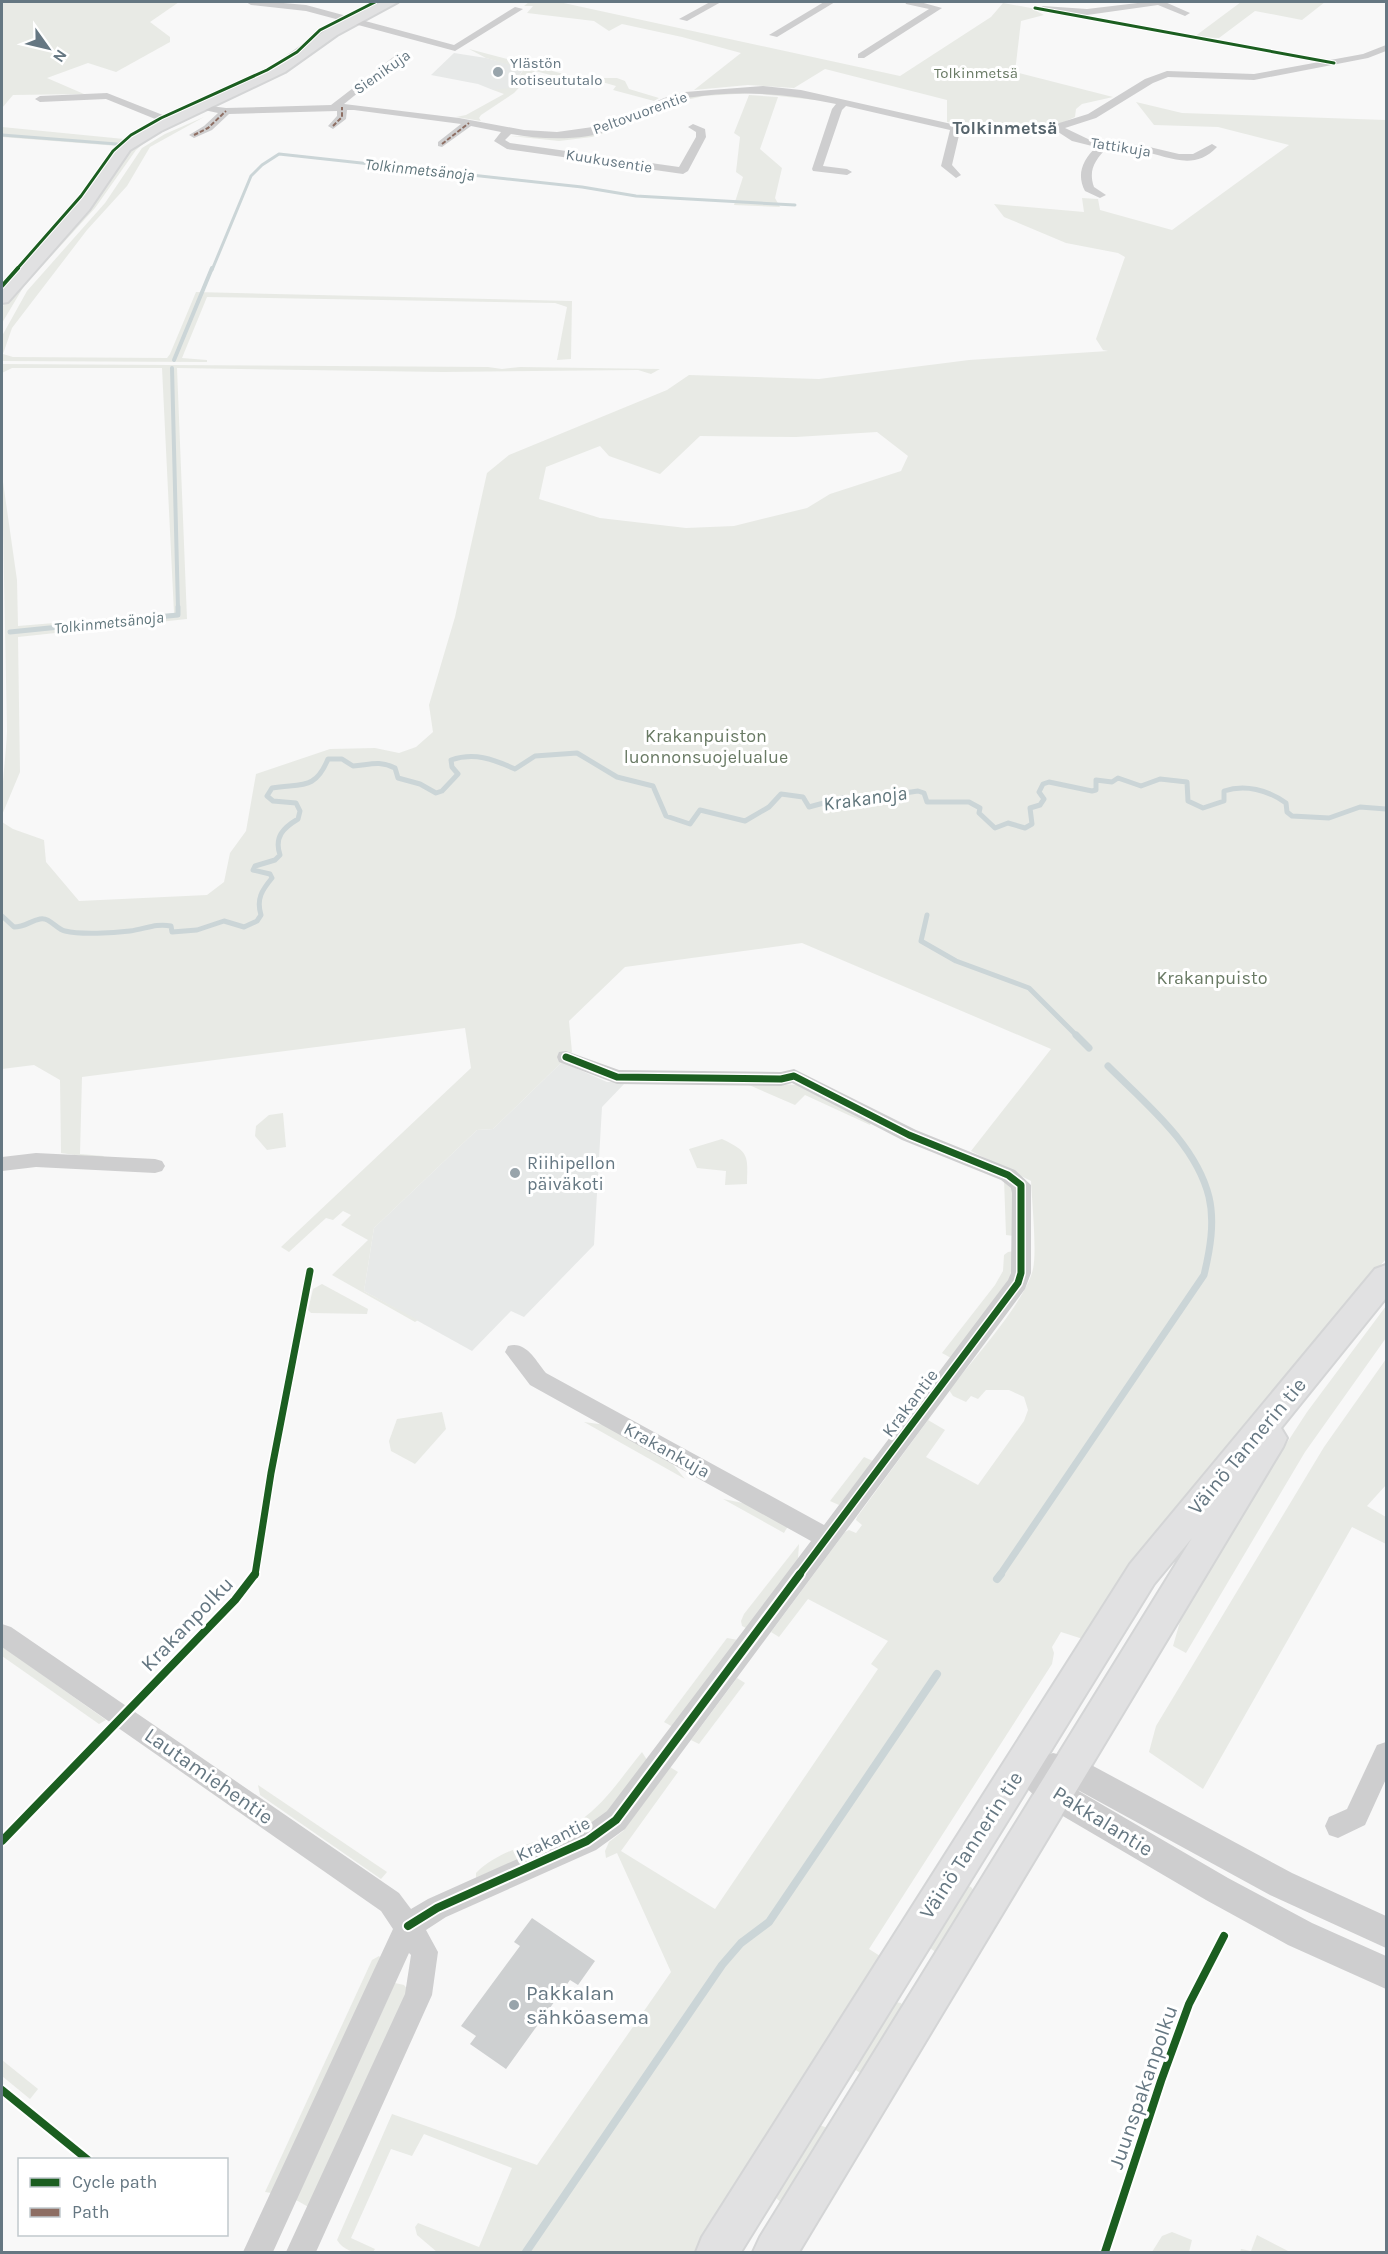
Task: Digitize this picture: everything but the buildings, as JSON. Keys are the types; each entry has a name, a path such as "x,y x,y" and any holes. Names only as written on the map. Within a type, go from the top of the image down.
{"main road":[{"path":"2,298 83,207 125,147 169,121 286,66 326,36 391,2"},
{"path":"1315,1364 1386,1277"},
{"name":"Väinö Tannerin tie","path":"717,2253 969,1846 1142,1574 1315,1364"},
{"name":"Väinö Tannerin tie","path":"775,2253 1315,1364"}],"street":[{"path":"251,2 281,2 455,48 518,9"},
{"path":"684,19 716,2"},
{"path":"774,35 830,2"},
{"path":"861,56 938,8 909,2"},
{"path":"1042,9 1062,12 1114,9 1159,2 1185,13"},
{"name":"Peltovuorentie","path":"199,106 226,111 338,106 469,123 508,131 557,135 596,131 625,121 668,100 701,92 774,89 956,128 1057,127 1092,116 1149,81 1167,74 1254,77 1334,63 1384,51"},
{"name":"Sienikuja","path":"338,106 396,58"},
{"path":"40,99 107,96 169,121"},
{"name":"Peltovuorentie","path":"1094,102 1120,98"},
{"path":"843,102 837,109 816,169 847,172"},
{"path":"333,126 342,117 338,106"},
{"path":"1079,121 1078,110 1080,108"},
{"path":"194,135 208,128 226,111"},
{"path":"442,144 469,123"},
{"name":"Tattikuja","path":"1057,127 1073,137 1103,146 1140,148 1192,163 1212,147"},
{"name":"Kuukusentie","path":"508,131 499,141 501,144 683,171 700,137 701,131 693,128"},
{"path":"956,128 946,166 956,175"},
{"path":"1100,195 1089,189 1085,169 1088,161 1103,146"},
{"name":"Krakantie","path":"408,1926 437,1908 587,1841 616,1820 1018,1283 1022,1264 1021,1185 1015,1179 909,1135 794,1076 781,1079 617,1077 566,1057"},
{"path":"2,1164 36,1160 155,1166"},
{"name":"Krakankuja","path":"516,1352 538,1378 827,1538"},
{"name":"Lautamiehentie","path":"2,1634 390,1902 425,1952 418,1995 301,2253"},
{"path":"1338,1826 1356,1817 1386,1753"},
{"name":"Pakkalantie","path":"1023,1764 1386,1932"},
{"name":"Pakkalantie","path":"1063,1782 1259,1913 1386,1972"},
{"path":"258,2253 408,1926"}],"shaded area":[{"path":"454,53 486,58 524,68 511,88 507,90 493,90 478,84 431,75"},
{"name":"Riihipellon päiväkoti","path":"562,1062 607,1082 626,1082 602,1107 594,1245 524,1317 511,1311 472,1351 364,1291 374,1228 477,1130 493,1129"}],"green space":[{"path":"2,2 179,2 150,22 170,37 170,42 116,72 88,63 47,78 84,94 13,95 2,108"},
{"name":"Tolkinmetsä","path":"529,2 559,2 900,76 991,17 1003,3 1031,8 1044,15 1021,21 1015,72 1113,97 1082,104 1076,109 1075,117 1062,123 962,125 947,122 947,100 825,69 794,88 748,85 694,90 741,53 622,24 609,31 594,21 527,13 533,6 524,6"},
{"path":"1241,2 1325,2 1302,20 1255,11 1219,38 1194,37"},
{"path":"469,49 579,78 617,78 625,81 629,89 659,98 654,101 613,90 616,86 602,82 586,84 535,71 514,93 481,115 479,118 481,121 456,117 466,115 504,94 493,90 511,88 524,69 486,58"},
{"path":"771,91 825,101 751,93 704,96 677,102 630,124 592,137 559,141 511,136 546,137 628,123 671,102 705,94"},
{"path":"749,95 778,97 760,149 782,168 775,198 780,207 734,205 743,177 736,172 740,137 734,133"},
{"path":"1136,102 1182,113 1386,120 1386,1259 1282,1380 1229,1446 1086,1640 1061,1632 1052,1647 1054,1653 1052,1664 869,1949 880,1956 859,2010 708,2252 437,2252 417,2235 415,2227 418,2223 479,2247 512,2168 424,2134 412,2156 391,2149 351,2238 375,2249 373,2252 348,2250 337,2240 392,2114 537,2165 671,1972 617,1853 606,1858 605,1851 609,1842 623,1831 670,1767 678,1772 621,1851 715,1909 878,1669 871,1664 888,1641 808,1599 779,1637 771,1632 845,1532 849,1530 856,1533 862,1525 856,1520 857,1517 928,1420 945,1430 926,1457 978,1485 1024,1421 1028,1410 1024,1397 1009,1390 986,1390 978,1399 971,1396 966,1402 953,1396 949,1390 1009,1314 1028,1282 1034,1261 1031,1181 971,1151 1051,1049 802,943 625,967 569,1021 572,1052 493,1129 477,1130 374,1228 364,1291 418,1320 415,1322 332,1275 368,1240 341,1225 351,1215 343,1211 333,1220 326,1218 289,1252 281,1247 471,1068 465,1028 82,1077 80,1154 104,1156 102,1159 61,1153 60,1080 34,1065 2,1069 2,822 13,829 44,840 46,862 79,901 207,895 224,882 230,853 246,831 256,774 330,749 375,748 399,753 416,747 433,732 429,705 455,617 487,473 509,455 667,390 689,375 819,379 969,360 1108,351 1103,350 1096,339 1125,257 1118,253 1066,243 1004,217 994,204 1084,212 1082,198 1098,199 1100,210 1172,230 1289,145 1218,127 1154,125","holes":["877,432 908,456 901,471 830,494 807,508 734,526 686,528 600,518 539,499 546,467 600,446 609,456 660,474 700,436 796,437"]},
{"path":"204,117 150,147 127,186 87,230 12,328 3,354 13,357 167,358 196,292 572,301 571,359 557,360 567,307 555,303 207,297 182,358 207,360 207,362 2,361 2,336 27,291 105,203 142,148 165,134"},
{"path":"181,120 185,121 150,138 136,150 95,208 24,286 2,323 2,307 91,206 126,156 141,141"},
{"path":"2,127 124,139 118,146 2,137"},
{"path":"2,364 660,369 651,374 638,370 443,372 177,368 187,619 18,637 20,772 2,815 7,731 2,475 17,580 18,626 174,613 162,368 12,368 2,373"},
{"path":"742,1082 799,1085 871,1123 870,1125 805,1095 795,1105"},
{"path":"283,1113 286,1147 267,1150 255,1136 256,1126 269,1115"},
{"path":"722,1139 737,1147 745,1156 747,1184 725,1185 726,1171 697,1168 689,1149"},
{"path":"1004,1179 1014,1187 1014,1236 1006,1235"},
{"path":"1014,1251 1010,1278 951,1358 942,1353 995,1285 1003,1271 1004,1255"},
{"path":"322,1284 368,1309 367,1314 311,1313 308,1310 313,1289"},
{"path":"1386,1306 1386,1338 1305,1452 1186,1653 1173,1646 1183,1611 1258,1487 1307,1412"},
{"path":"1386,1359 1386,1485 1367,1506 1386,1517 1386,1544 1352,1527 1203,1789 1149,1752 1156,1726 1324,1447"},
{"path":"442,1412 446,1429 415,1464 391,1451 389,1441 397,1419"},
{"path":"584,1422 606,1425 670,1461 685,1479"},
{"path":"864,1457 873,1461 839,1505 830,1501"},
{"path":"723,1499 748,1504 788,1526 784,1533"},
{"path":"799,1544 798,1559 746,1628 742,1626 741,1621 744,1614"},
{"path":"727,1638 738,1640 673,1727 664,1722"},
{"path":"2,1646 106,1720 99,1724 2,1656"},
{"path":"737,1678 745,1683 699,1744 691,1740"},
{"path":"642,1752 647,1760 611,1809 585,1830 476,1878 476,1873 499,1856 579,1821 605,1798"},
{"path":"258,1785 387,1872 381,1879 260,1795"},
{"path":"965,1885 974,1891 937,1953 927,1946"},
{"path":"379,1956 382,1959 277,2194 265,2192 372,1960"},
{"path":"395,1983 404,1985 408,1990 312,2209 296,2200"},
{"path":"894,2002 901,2003 904,2008 863,2075 853,2068"},
{"path":"2,2060 38,2089 30,2099 2,2076"},
{"path":"819,2125 825,2127 829,2132 784,2205 774,2196"},
{"path":"1172,2232 1192,2240 1189,2252 1152,2252 1162,2236"},
{"path":"1257,2235 1290,2252 1240,2252 1241,2249 1251,2251"}],"waterway":[{"path":"2,135 117,144"},
{"name":"Tolkinmetsänoja","path":"212,270 251,176 262,165 279,154 582,187 636,196 795,205"},
{"name":"Tolkinmetsänoja","path":"174,360 212,268"},
{"name":"Tolkinmetsänoja","path":"172,368 178,609"},
{"name":"Tolkinmetsänoja","path":"10,632 178,615 178,609"},
{"name":"Krakanoja","path":"2,916 14,927 44,919 65,931 88,933 130,931 160,925 171,926 172,932 197,930 224,921 244,927 257,921 261,915 259,904 261,895 272,878 270,874 253,870 255,866 275,860 280,855 279,838 284,830 298,819 300,811 296,803 273,801 267,796 272,788 306,784 312,781 318,776 328,759 342,759 353,766 384,764 395,768 398,778 420,784 436,793 442,791 458,774 452,767 451,760 476,757 499,762 515,769 535,756 577,753 617,777 653,786 666,816 690,824 700,810 745,821 769,807 781,794 803,797 809,807 842,798 884,796 918,791 924,793 927,802 969,802 980,808 979,813 995,828 1008,823 1025,828 1032,824 1030,808 1040,805 1044,799 1039,792 1043,784 1049,782 1092,791 1096,790 1096,780 1112,782 1118,778 1141,786 1160,779 1187,782 1188,801 1203,808 1224,801 1224,791 1248,788 1279,798 1286,803 1287,812 1292,816 1329,818 1360,807 1386,809"},
{"path":"927,915 921,941 956,961 1029,988 1089,1048"},
{"path":"1000,1575 1204,1275 1212,1216 1209,1197 1202,1178 1193,1159 1168,1126 1108,1066"},
{"path":"997,1579 1001,1574"},
{"path":"526,2252 722,1965 741,1943 769,1922 937,1674"}],"marked path":[{"path":"333,126 342,117 342,107"},
{"path":"194,135 208,128 226,111"},
{"path":"442,144 469,123"}],"cycle path":[{"path":"2,286 81,196 113,151 131,135 161,118 267,70 297,52 320,30 375,2"},
{"path":"1035,8 1334,63"},
{"path":"408,1926 437,1908 587,1841 616,1820 1018,1283 1021,1273 1021,1185 1008,1175 909,1135 794,1076 781,1079 617,1077 566,1057"},
{"name":"Krakanpolku","path":"2,1841 235,1600 255,1576 271,1473 310,1271"},
{"name":"Juunspakanpolku","path":"1105,2252 1161,2081 1189,2004 1224,1936"},
{"path":"2,2090 86,2158"}],"place":[{"name":"Ylästön kotiseututalo","path":"498,72"},
{"name":"Riihipellon päiväkoti","path":"515,1173"},
{"name":"Pakkalan sähköasema","path":"514,2005"}],"district":[{"name":"Tolkinmetsä","path":"1005,128"}],"park label":[{"name":"Krakanpuiston luonnonsuojelualue","path":"706,746"},
{"name":"Krakanpuisto","path":"1212,978"}]}
